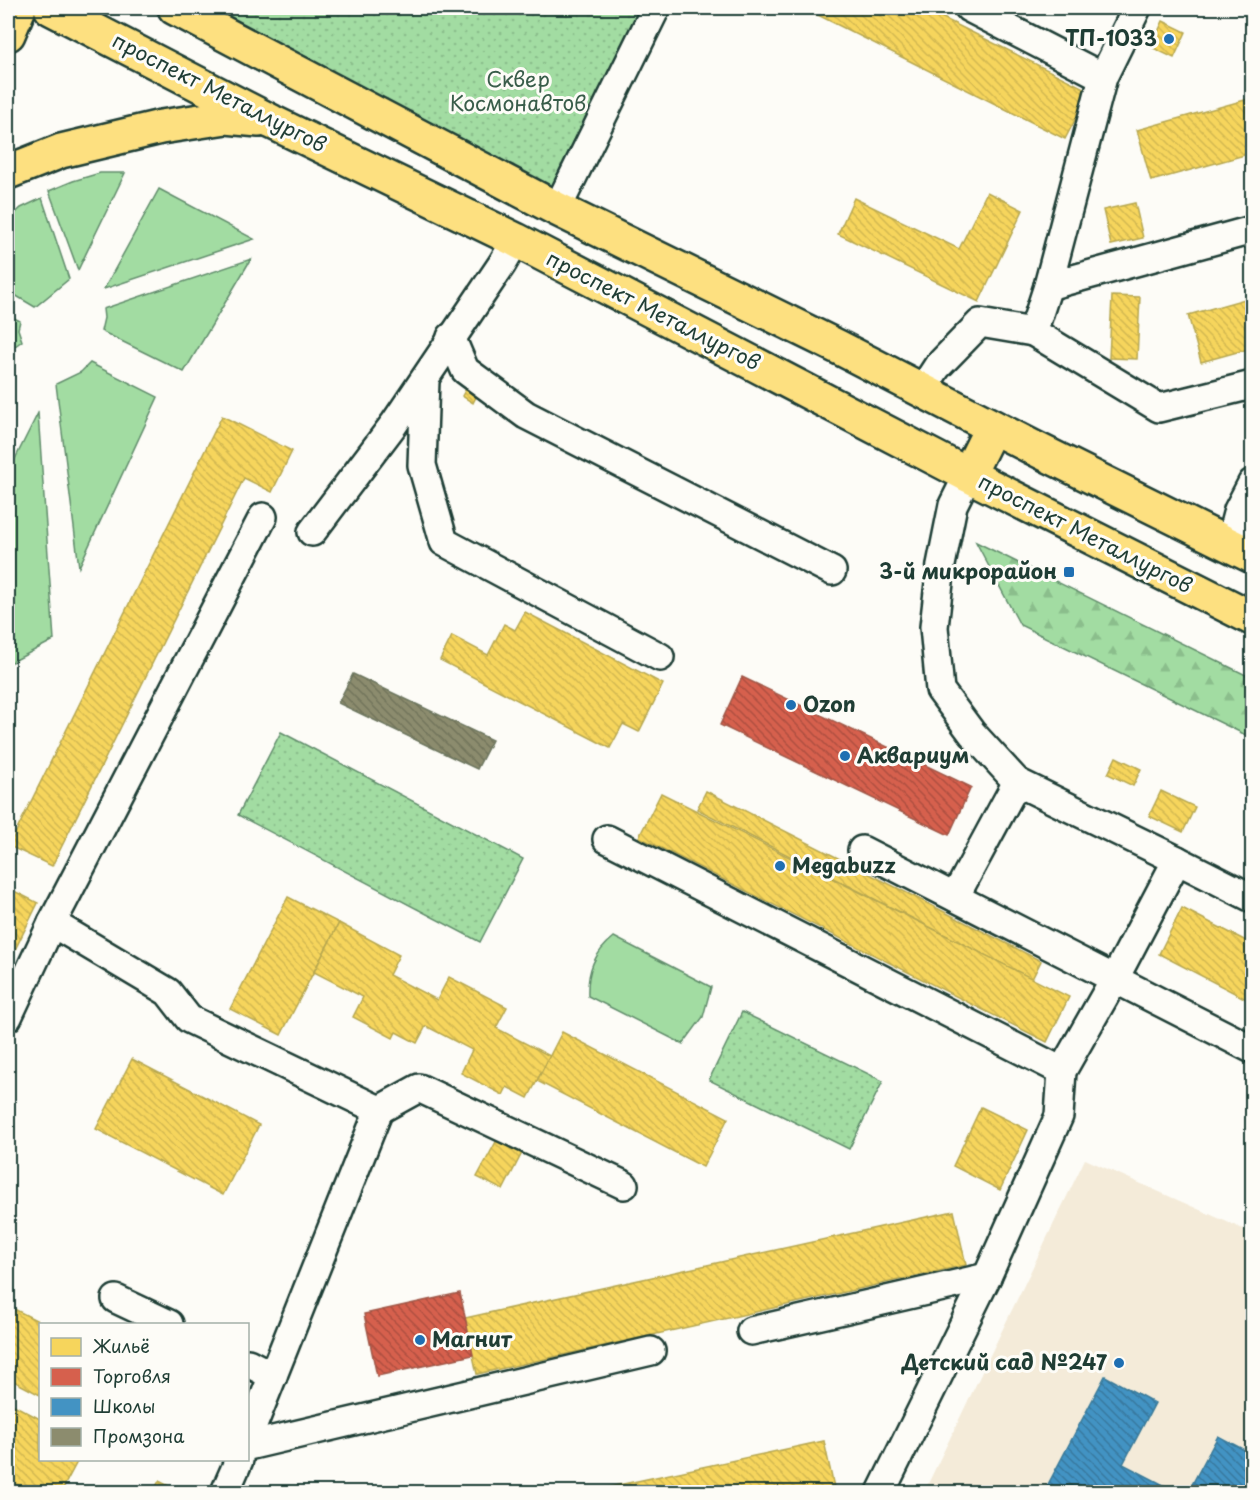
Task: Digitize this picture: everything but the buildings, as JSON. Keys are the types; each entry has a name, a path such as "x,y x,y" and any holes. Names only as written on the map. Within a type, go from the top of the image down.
{"main road":[{"path":"8,34 20,8"},
{"name":"проспект Металлургов","path":"51,8 272,122 526,246 968,475 1252,618"},
{"path":"175,8 556,208 1241,550"},
{"path":"8,172 61,151 161,127 226,117 272,122"},
{"path":"526,246 556,208"},
{"path":"968,475 992,427"}],"street":[{"path":"556,208 656,8"},
{"path":"969,8 1103,77"},
{"path":"1033,332 1048,286 1103,77 1137,8"},
{"path":"1048,286 1252,230"},
{"path":"312,532 394,424 502,264 526,246"},
{"path":"922,390 937,367 980,323 1033,332 1159,408 1252,385"},
{"path":"451,337 465,370 526,415 832,571"},
{"path":"424,380 422,465 444,542 660,657"},
{"path":"968,475 952,506 941,565 934,627 940,690 972,733 1017,782 1252,898"},
{"path":"1241,550 1238,510 1252,483"},
{"path":"8,1017 52,923 262,517"},
{"path":"955,897 1017,782"},
{"path":"607,839 1062,1071"},
{"path":"862,850 1252,1049"},
{"path":"881,1492 987,1277 1059,1116 1062,1071 1115,978 1177,860"},
{"path":"52,923 168,992 189,1019 379,1110"},
{"path":"249,1436 379,1110 419,1088 624,1185"},
{"path":"751,1331 987,1277"},
{"path":"116,1299 167,1323"},
{"path":"249,1446 651,1351"},
{"path":"249,1364 273,1376"},
{"path":"225,1492 239,1461"}],"shaded area":[{"name":"Детский сад №247","path":"1085,1159 1252,1233 1252,1492 924,1492"}],"green space":[{"name":"Сквер Космонавтов","path":"175,8 656,8 557,209"},
{"path":"100,173 125,173 78,270 49,191"},
{"path":"159,189 254,239 104,289"},
{"path":"42,198 69,279 35,307 8,291 8,220 21,208"},
{"path":"251,259 184,372 101,331 104,318 103,309"},
{"path":"8,315 20,321 18,329 22,341 8,351"},
{"path":"90,363 158,397 79,567 56,384 81,372"},
{"path":"38,413 54,640 8,664 8,473"},
{"path":"976,542 1252,678 1252,738 1020,625"},
{"path":"281,732 523,859 480,942 238,815"},
{"path":"614,937 711,987 703,1017 683,1044 588,996 593,963 601,949"},
{"path":"742,1012 883,1081 849,1149 709,1080"}],"place":[{"name":"ТП-1033","path":"1169,39"},
{"name":"3-й микрорайон","path":"1069,572"},
{"name":"Ozon","path":"791,705"},
{"name":"Аквариум","path":"845,756"},
{"name":"Megabuzz","path":"780,866"},
{"name":"Магнит","path":"420,1340"},
{"name":"Детский сад №247","path":"1119,1363"}]}
